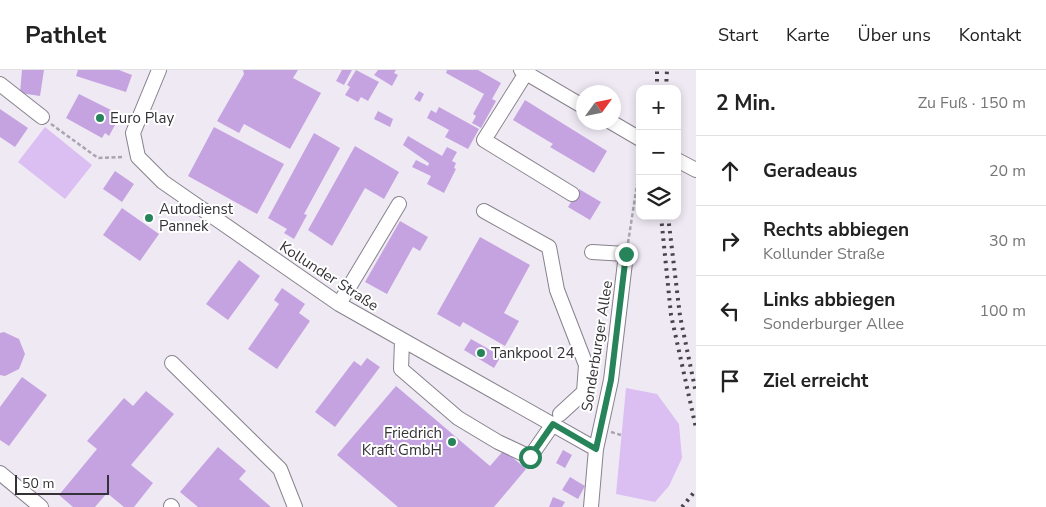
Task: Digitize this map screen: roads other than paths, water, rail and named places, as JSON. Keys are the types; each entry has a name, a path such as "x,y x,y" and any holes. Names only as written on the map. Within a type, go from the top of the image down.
{"street":[{"name":"Kollunder Straße","path":"158,70 134,133 138,157 162,182 340,304 402,341 557,419 596,449"},
{"path":"572,194 484,140 523,72 576,102"},
{"path":"0,84 42,117"},
{"path":"621,128 636,137"},
{"path":"681,162 696,170"},
{"path":"340,304 398,204"},
{"path":"402,341 401,369 458,418 498,442 530,457 557,419 584,392 586,365 557,290 549,247 484,211"},
{"name":"Sonderburger Allee","path":"591,507 596,449 611,380 626,254 592,252"},
{"path":"172,363 280,469 295,507"},
{"path":"0,473 41,507"}],"railway":[{"path":"657,70 657,85"},
{"path":"666,85 667,70"},
{"path":"661,220 671,315 696,428"},
{"path":"668,220 680,316 696,393"},
{"path":"682,507 696,490"}],"place":[{"name":"Euro Play","path":"100,118"},
{"name":"Autodienst Pannek","path":"149,218"},
{"name":"Tankpool 24","path":"481,353"},
{"name":"Friedrich Kraft GmbH","path":"452,442"}]}
